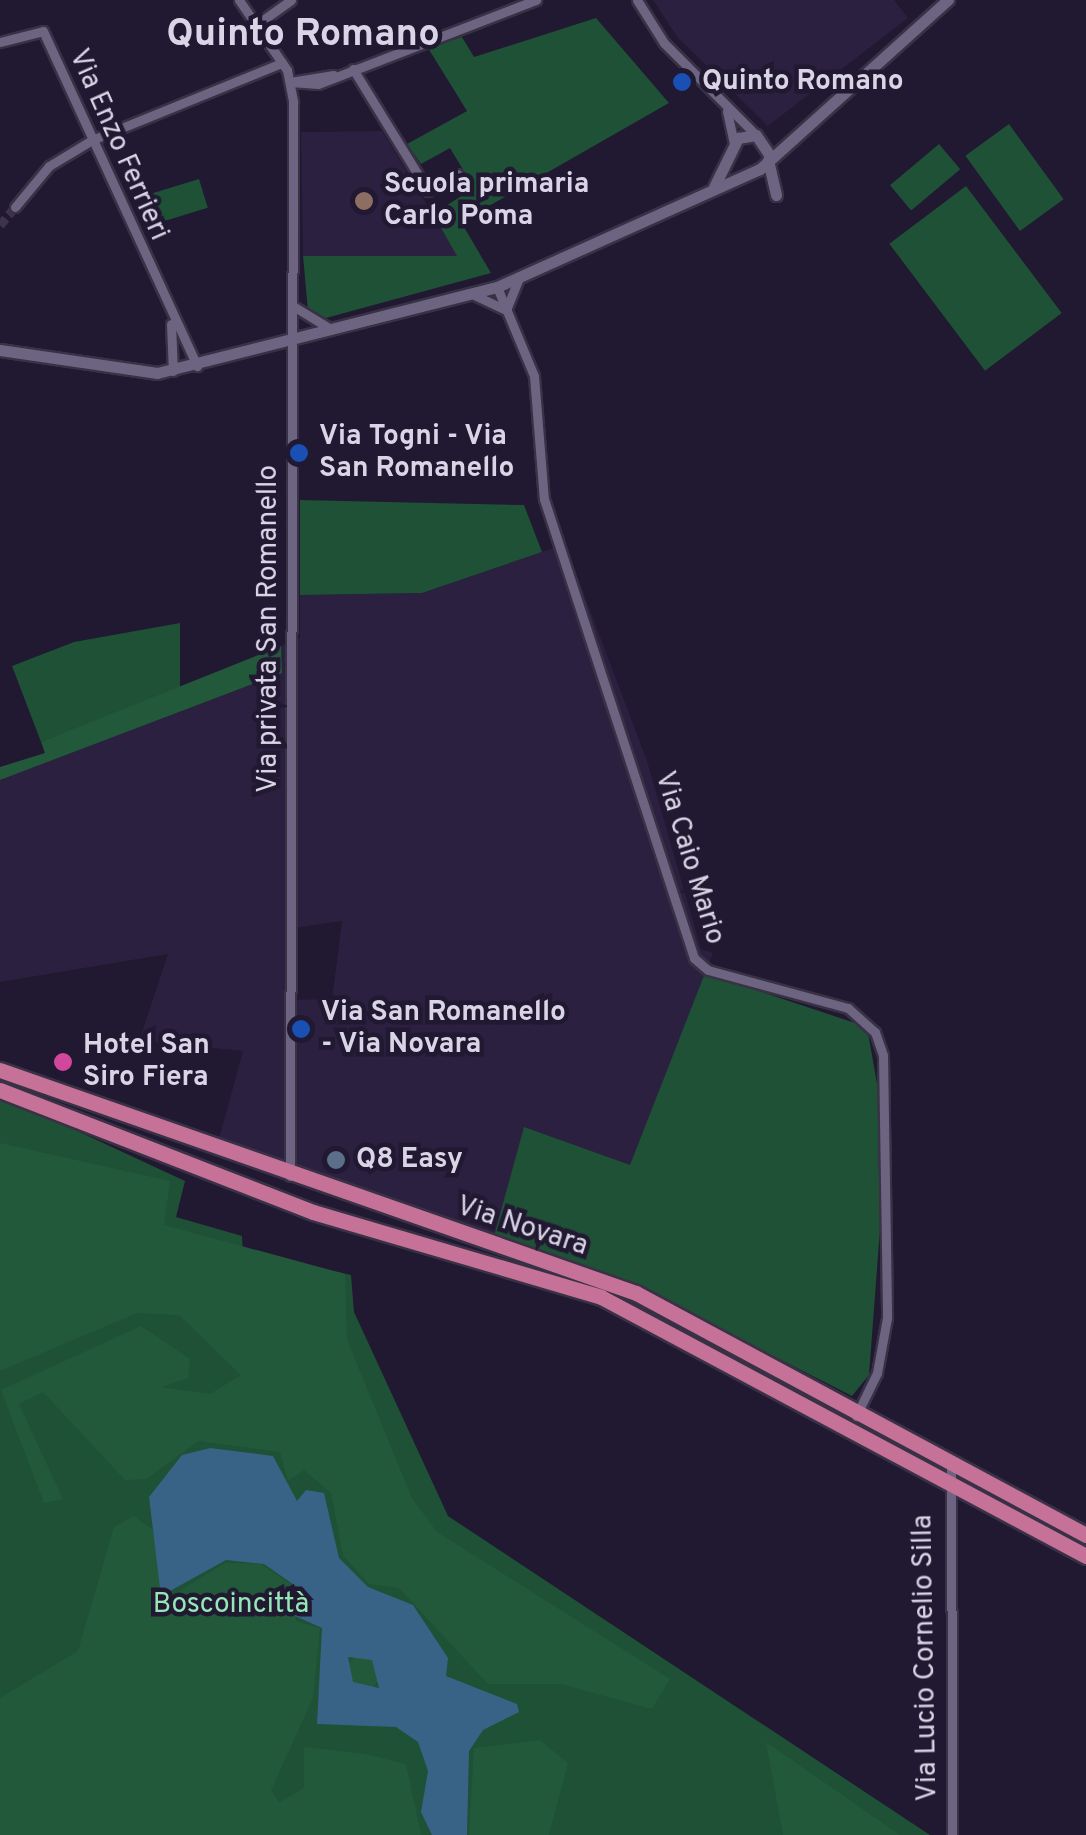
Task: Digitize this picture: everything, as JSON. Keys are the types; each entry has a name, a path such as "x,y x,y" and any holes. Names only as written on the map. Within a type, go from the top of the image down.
{"main road":[{"name":"Via Novara","path":"0,1070 290,1177 599,1278 1086,1534"},
{"name":"Via Novara","path":"0,1090 282,1200 587,1292 949,1480 1086,1556"},
{"path":"282,1200 290,1177"}],"street":[{"path":"238,0 282,63 290,82 336,76 536,0"},
{"path":"256,25 290,0"},
{"path":"637,0 653,30 726,108 759,136 768,157 774,191 734,161"},
{"path":"0,350 174,371 497,286 751,171 789,134 948,0"},
{"name":"Via Enzo Ferrieri","path":"0,42 43,31 171,322 197,366"},
{"path":"15,206 49,166 92,140 282,63"},
{"path":"354,69 428,191 457,174"},
{"name":"Via privata San Romanello","path":"290,82 290,1177"},
{"path":"711,191 734,161 726,108"},
{"path":"734,143 789,134"},
{"path":"472,294 506,310 519,277"},
{"name":"Via Caio Mario","path":"497,286 531,365 544,500 556,525 694,958 708,970 848,1008 875,1032 888,1096 886,1318 850,1428"},
{"path":"291,304 310,324 337,330"},
{"name":"Via Enzo Ferrieri","path":"171,322 174,371"},
{"path":"949,1480 951,1462"},
{"name":"Via Lucio Cornelio Silla","path":"949,1480 952,1835"}],"shaded area":[{"path":"653,0 894,0 908,18 768,126 678,38"},
{"name":"Scuola primaria Carlo Poma","path":"382,131 458,256 303,256 301,132"},
{"path":"565,544 647,761 701,949 713,953 630,1166 525,1128 494,1236 218,1142 243,1051 139,1041 168,954 0,982 0,780 282,673 281,646 300,638 300,595 422,593","holes":["342,921 332,999 285,1000 285,929"]}],"green space":[{"path":"596,18 669,103 461,222 491,273 326,318 308,311 303,256 457,256 433,214 474,188 450,148 421,164 407,144 467,111 428,48 462,37 474,57"},
{"path":"1009,124 1064,199 1020,231 965,156"},
{"path":"939,144 960,169 911,210 890,185"},
{"path":"199,179 208,208 147,226 138,198"},
{"path":"966,186 1062,313 985,371 889,244"},
{"path":"300,500 524,505 542,552 422,593 300,595"},
{"path":"180,623 180,690 41,742 12,666 74,642"},
{"path":"281,646 282,673 0,780 0,767 45,753 41,742"},
{"path":"705,973 867,1027 881,1106 881,1216 869,1375 852,1396 622,1279 494,1236 524,1127 630,1165"},
{"name":"Boscoincittà","path":"0,1095 185,1181 176,1217 242,1236 244,1278 308,1265 351,1275 354,1312 448,1516 930,1835 0,1835"},
{"path":"0,1143 170,1181 164,1225 345,1274 347,1340 412,1498 437,1532 670,1679 652,1709 561,1684 488,1684 399,1588 369,1584 343,1555 331,1493 304,1470 288,1481 280,1452 199,1441 146,1479 125,1480 43,1392 19,1404 63,1499 44,1503 1,1390 141,1326 190,1359 188,1378 161,1387 210,1394 241,1375 179,1315 137,1313 0,1371"},
{"path":"134,1516 153,1530 163,1601 225,1563 261,1564 296,1588 296,1621 320,1628 313,1698 271,1790 279,1803 304,1788 304,1747 366,1754 406,1764 421,1835 0,1835 0,1698 78,1651 114,1527"},
{"path":"363,1656 375,1661 380,1673 375,1685 363,1690 351,1685 346,1673 351,1661"},
{"path":"540,1740 568,1763 549,1835 469,1835 474,1748"},
{"path":"766,1742 900,1835 783,1835"}],"water":[{"path":"210,1448 273,1456 297,1501 306,1490 324,1493 339,1558 368,1587 413,1605 448,1658 446,1676 517,1704 519,1712 483,1730 469,1751 467,1835 432,1835 421,1812 428,1771 418,1742 396,1727 317,1724 322,1628 293,1615 297,1587 264,1564 226,1560 161,1596 149,1497 182,1455","holes":["348,1657 372,1660 379,1688 353,1682"]}],"tunnel":[{"path":"0,225 15,207"}],"place":[{"name":"Quinto Romano","path":"682,82"},
{"name":"Scuola primaria Carlo Poma","path":"364,201"},
{"name":"Via Togni - Via San Romanello","path":"299,453"},
{"name":"Via San Romanello - Via Novara","path":"301,1029"},
{"name":"Hotel San Siro Fiera","path":"63,1062"},
{"name":"Q8 Easy","path":"336,1160"}],"district":[{"name":"Quinto Romano","path":"303,36"}]}
